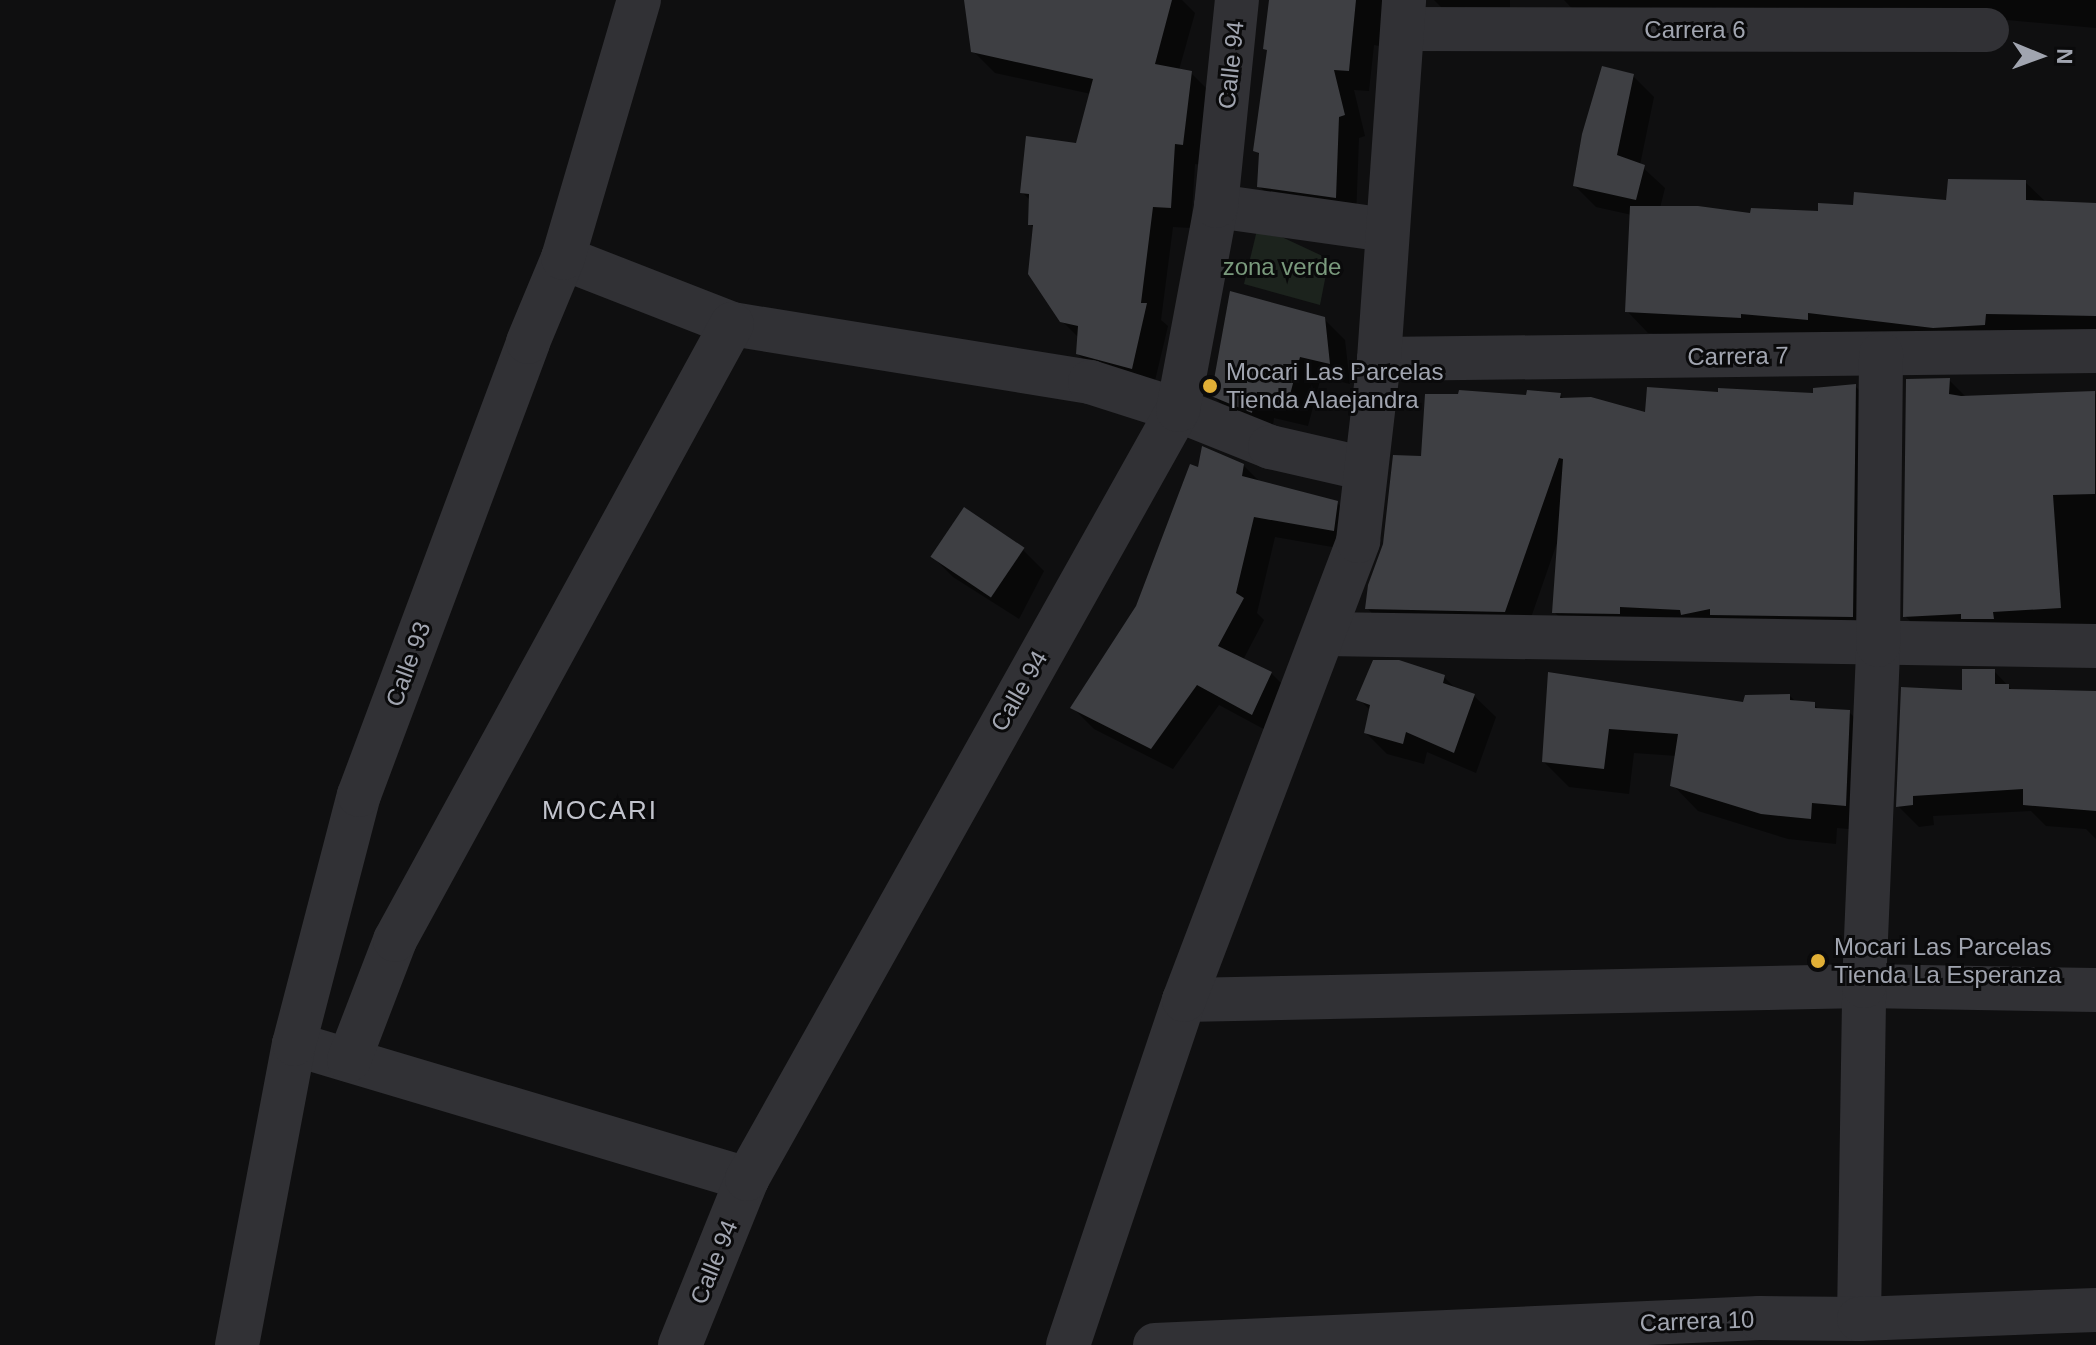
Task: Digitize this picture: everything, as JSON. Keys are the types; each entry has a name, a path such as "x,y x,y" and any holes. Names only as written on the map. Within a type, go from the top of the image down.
{"street":[{"name":"Calle 93","path":"237,1345 294,1044 359,795 528,342 563,258 639,0"},
{"name":"Calle 94","path":"680,1345 747,1179 1178,410 1216,206 1237,0"},
{"path":"1068,1345 1184,1000 1358,541 1379,359 1404,14"},
{"name":"Carrera 6","path":"1404,14 1987,30"},
{"path":"1216,206 1386,230"},
{"path":"563,258 732,324 1090,382 1178,410 1270,447 1366,469"},
{"path":"349,1060 395,940 732,324"},
{"name":"Carrera 7","path":"1379,359 2096,351"},
{"path":"1859,1319 1864,986 1878,645 1881,354"},
{"path":"1325,634 2096,646"},
{"path":"1184,1000 1864,986 2096,990"},
{"path":"294,1044 747,1179"},
{"name":"Carrera 10","path":"1155,1345 1759,1318 1859,1319 2096,1310"}],"green space":[{"name":"zona verde","path":"1258,226 1329,259 1320,305 1244,284"}],"building":[{"path":"964,0 1172,0 1155,64 1192,71 1183,145 1175,144 1171,208 1153,207 1141,303 1147,303 1132,369 1076,354 1078,326 1060,322 1028,274 1033,225 1028,225 1029,194 1020,193 1026,136 1076,143 1093,79 971,52"},
{"path":"1269,0 1356,0 1349,71 1334,70 1345,115 1339,117 1336,198 1257,187 1259,153 1253,151 1267,50 1263,49"},
{"path":"1602,66 1634,74 1617,155 1645,165 1636,200 1573,186 1582,134"},
{"path":"1948,179 2026,180 2026,200 2096,203 2096,316 1986,314 1985,325 1933,328 1808,313 1808,320 1741,314 1741,318 1625,312 1630,206 1698,206 1750,213 1751,208 1818,211 1818,203 1853,205 1854,192 1946,200"},
{"path":"1230,291 1325,317 1330,364 1300,357 1287,406 1254,398 1252,413 1211,396"},
{"path":"1950,378 1949,394 1961,396 2095,391 2095,494 2053,495 2061,608 1993,612 1994,619 1961,619 1961,614 1903,617 1906,379"},
{"path":"1856,384 1853,617 1710,615 1710,609 1681,615 1680,610 1620,607 1620,614 1552,613 1563,459 1559,458 1505,612 1365,609 1368,585 1383,544 1393,455 1421,456 1425,394 1458,394 1459,390 1526,395 1527,390 1561,393 1560,398 1591,397 1645,412 1647,387 1718,392 1718,388 1813,393 1813,388"},
{"path":"1202,446 1244,464 1242,476 1338,501 1334,531 1254,517 1236,593 1244,598 1218,646 1272,672 1252,715 1197,685 1151,749 1070,708 1136,606 1190,464 1198,467"},
{"path":"964,507 1025,548 991,598 930,557"},
{"path":"1373,660 1399,660 1445,675 1443,683 1475,694 1454,753 1406,732 1403,744 1364,733 1370,705 1356,700"},
{"path":"1962,669 1995,669 1995,684 2009,684 2009,689 2096,691 2096,811 2023,805 2023,789 1913,796 1913,805 1896,807 1901,687 1962,690"},
{"path":"1548,672 1743,702 1745,695 1790,694 1790,700 1815,702 1815,708 1850,710 1846,806 1812,803 1811,819 1761,814 1670,786 1678,734 1609,729 1604,769 1542,762"}],"place":[{"name":"Mocari Las Parcelas Tienda Alaejandra","path":"1210,386"},
{"name":"Mocari Las Parcelas Tienda La Esperanza","path":"1818,961"}],"district":[{"name":"MOCARI","path":"600,811"}]}
